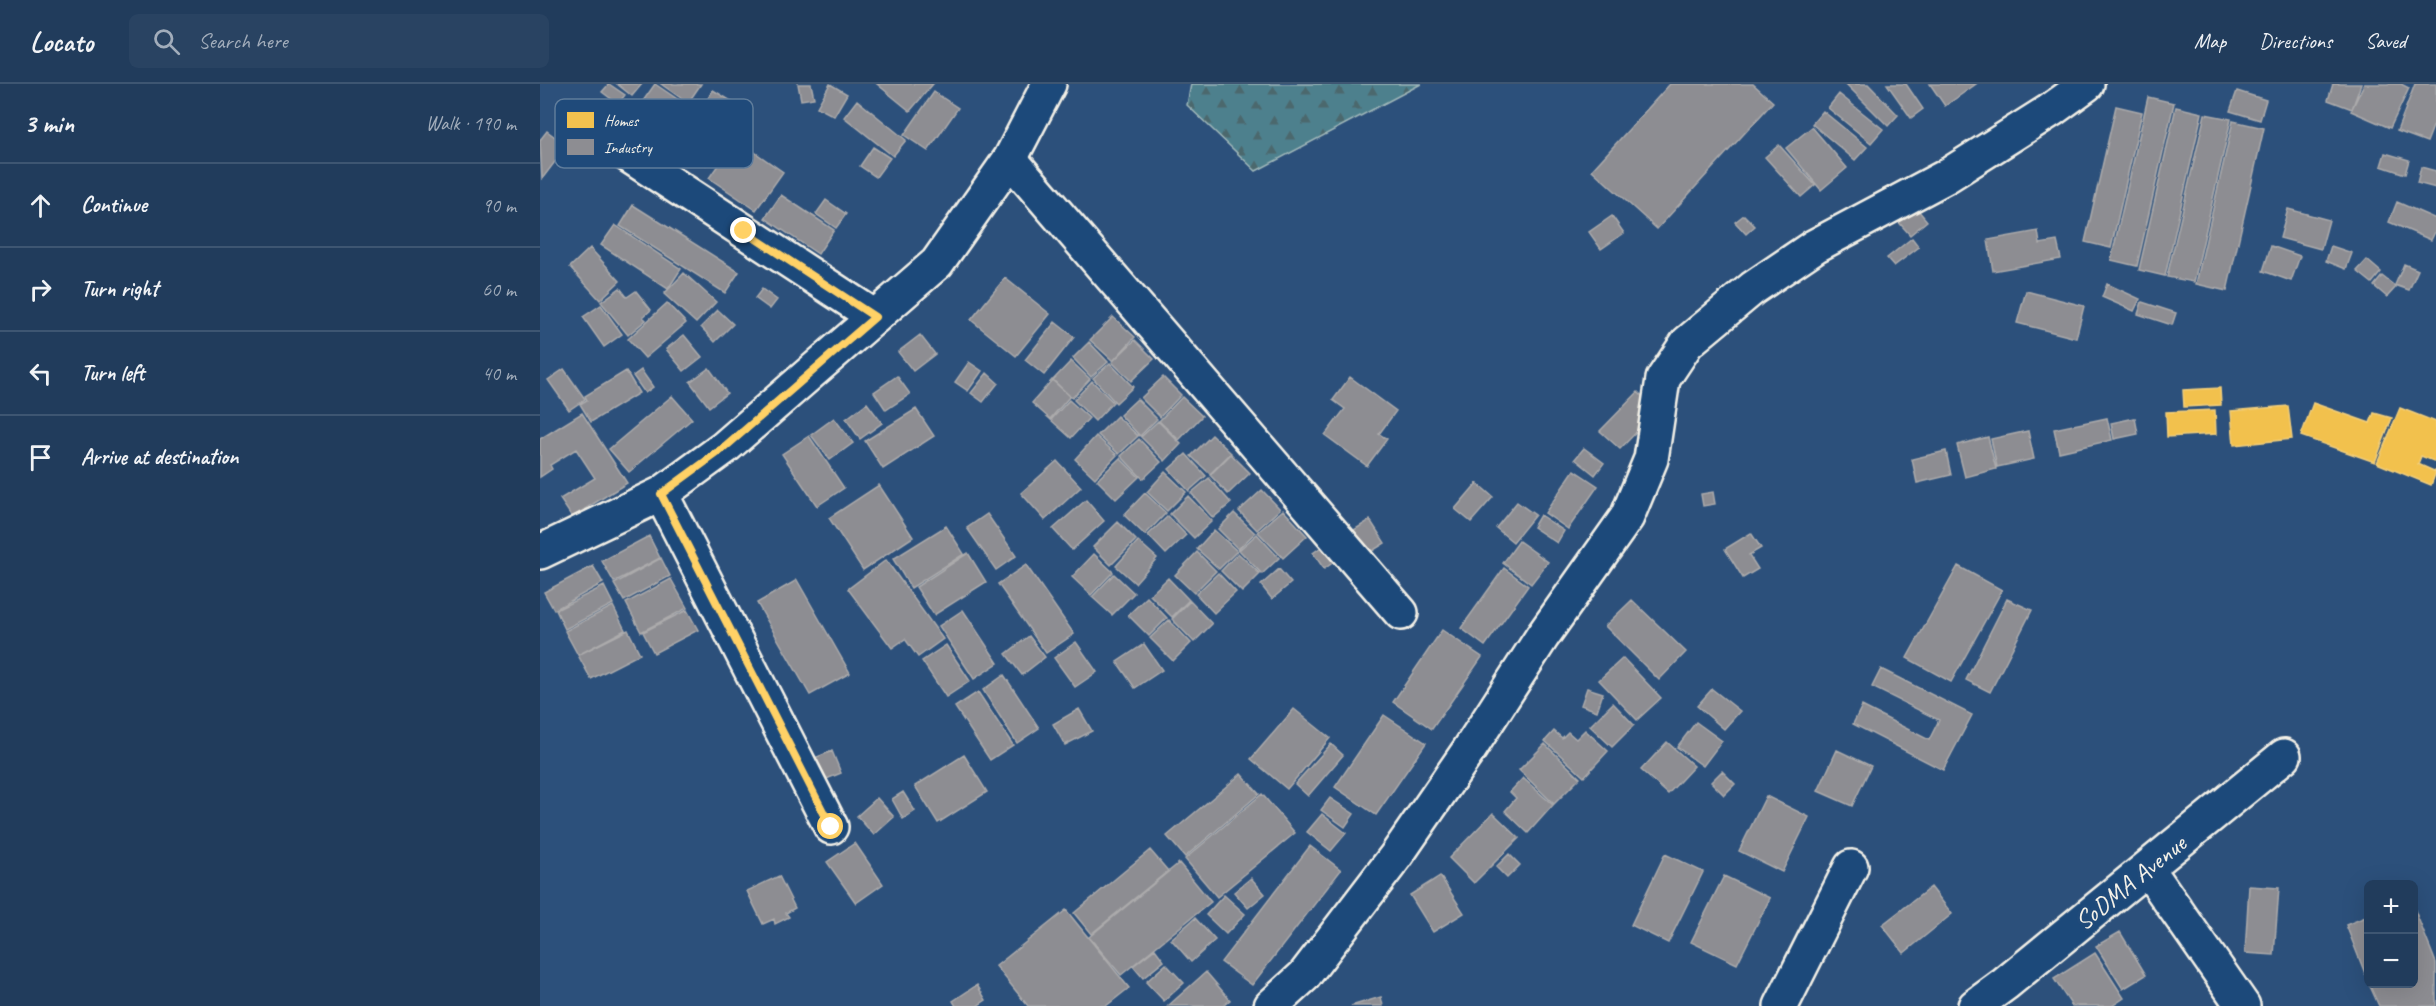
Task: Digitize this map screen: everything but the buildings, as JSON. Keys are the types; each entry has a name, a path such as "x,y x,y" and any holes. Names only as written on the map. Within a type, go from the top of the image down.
{"street":[{"path":"540,552 661,494 724,448 937,263 1010,159 1049,84"},
{"path":"1271,1006 1304,976 1396,856 1469,750 1542,637 1627,517 1650,459 1663,379 1687,344 1753,288 1815,246 1945,177 2051,110 2087,84"},
{"path":"1010,159 1401,613"},
{"path":"648,168 875,317"},
{"path":"661,494 831,827"},
{"name":"SoDMA Avenue","path":"1975,1006 2011,995 2147,868 2284,756"},
{"path":"1781,1006 1851,867"},
{"path":"2147,868 2243,1006"}],"green space":[{"path":"1191,84 1421,84 1256,171 1187,105"}],"route":[{"path":"744,231 875,317 724,448 661,494 831,827"}]}
